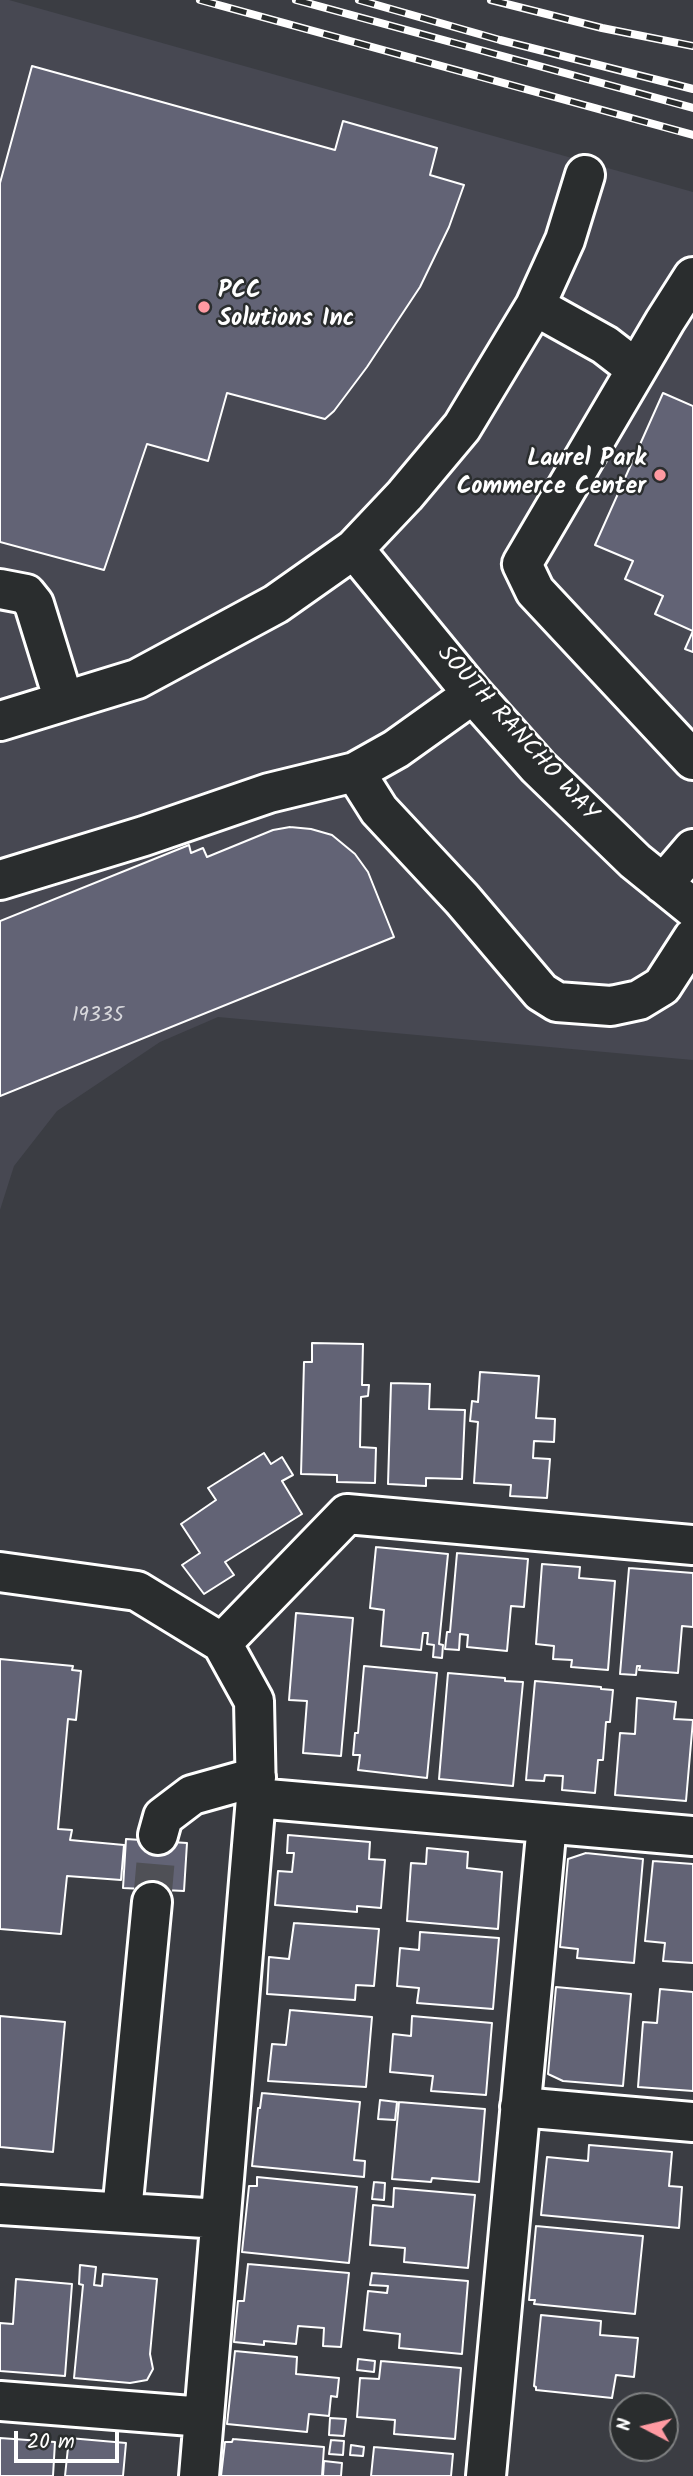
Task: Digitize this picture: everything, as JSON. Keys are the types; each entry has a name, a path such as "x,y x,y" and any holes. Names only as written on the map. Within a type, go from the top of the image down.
{"street":[{"path":"0,721 137,679 276,604 354,549 405,495 461,427 534,306 565,240 585,175"},
{"path":"693,277 522,564 535,591 693,760"},
{"path":"534,306 605,345 636,369"},
{"name":"SOUTH RANCHO WAY","path":"354,549 473,694 538,767 635,861 693,908"},
{"path":"0,589 26,594 34,604 64,701"},
{"path":"0,880 144,836 269,793 355,772 396,749 473,694"},
{"path":"355,772 379,810 462,899 541,992 557,1002 611,1006 639,1000 662,986 693,938"},
{"path":"663,884 693,849"},
{"path":"222,1643 347,1514 693,1545"},
{"path":"0,1572 137,1591 222,1643 254,1701 256,1787 199,2476"},
{"path":"158,1835 163,1817 191,1796 256,1787 547,1824 693,1836"},
{"path":"486,2476 547,1824"},
{"path":"122,2212 152,1902"},
{"path":"520,2107 693,2122"},
{"path":"0,2205 220,2219"},
{"path":"0,2401 204,2417"}],"shaded area":[{"path":"0,0 9,0 693,192 693,1060 218,1017 160,1042 57,1111 14,1166 0,1210"}],"building":[{"name":"PCC Solutions Inc","path":"32,66 335,150 343,121 437,148 430,175 464,185 449,227 420,287 334,411 325,419 227,393 208,461 147,444 104,570 0,542 0,183"},
{"name":"Laurel Park Commerce Center","path":"663,393 693,406 693,631 655,614 663,596 625,579 633,561 595,545"},
{"path":"693,631 693,652 685,649"},
{"path":"290,827 332,835 355,854 368,872 394,937 0,1096 0,921 189,845 191,853 203,848 207,857 273,830"},
{"path":"312,1343 363,1344 362,1385 369,1385 368,1396 361,1397 360,1447 376,1448 375,1483 337,1482 337,1475 301,1474 304,1362 312,1362"},
{"path":"480,1372 539,1376 536,1418 555,1419 554,1442 534,1441 533,1458 550,1459 547,1498 510,1496 511,1485 474,1483 478,1422 470,1421 472,1401 478,1402"},
{"path":"391,1383 430,1384 429,1409 465,1410 462,1479 426,1478 426,1486 388,1484"},
{"path":"264,1453 271,1464 282,1457 293,1475 282,1481 302,1514 225,1562 234,1575 204,1594 182,1565 200,1553 181,1524 216,1500 208,1488"},
{"path":"376,1547 448,1554 439,1644 443,1645 442,1658 433,1657 434,1645 427,1644 428,1633 423,1633 421,1650 381,1646 384,1610 370,1608"},
{"path":"457,1553 528,1559 524,1607 511,1606 507,1651 467,1647 468,1635 460,1634 459,1650 445,1649 447,1632 450,1632"},
{"path":"542,1564 580,1567 579,1578 615,1581 608,1670 571,1667 572,1660 553,1659 554,1646 536,1644"},
{"path":"629,1568 693,1573 693,1627 682,1626 678,1673 639,1670 640,1666 637,1666 636,1675 620,1674"},
{"path":"296,1613 353,1618 341,1756 303,1753 307,1701 289,1700"},
{"path":"0,1659 73,1666 72,1670 81,1671 76,1720 68,1719 58,1829 72,1830 70,1840 124,1845 121,1880 67,1876 61,1934 0,1929"},
{"path":"364,1666 437,1673 427,1778 358,1770 360,1755 353,1755 355,1733 358,1733"},
{"path":"448,1673 523,1682 513,1786 439,1779"},
{"path":"535,1681 613,1690 610,1722 606,1722 603,1760 598,1760 595,1793 562,1790 563,1776 545,1775 544,1781 526,1780"},
{"path":"637,1698 676,1702 674,1719 693,1720 686,1801 615,1795 620,1733 635,1734"},
{"path":"288,1835 370,1842 369,1859 385,1860 381,1908 357,1906 357,1912 275,1905 278,1871 292,1872 294,1853 287,1853"},
{"path":"126,1839 187,1843 184,1891 123,1888"},
{"path":"427,1848 468,1852 467,1868 502,1872 498,1929 407,1921 411,1863 426,1864"},
{"path":"586,1853 643,1859 634,1963 577,1958 578,1949 560,1947 568,1859"},
{"path":"653,1861 693,1864 693,1963 663,1961 665,1943 645,1941"},
{"path":"294,1923 379,1929 374,1986 356,1985 355,2000 267,1994 269,1957 289,1959"},
{"path":"420,1932 499,1938 493,2009 417,2003 419,1988 397,1986 400,1948 419,1950"},
{"path":"556,1987 631,1994 623,2086 563,2081 548,2074"},
{"path":"660,1989 693,1992 693,2091 638,2087 643,2022 657,2023"},
{"path":"290,2010 372,2017 366,2087 268,2081 272,2044 286,2045"},
{"path":"0,2016 65,2022 53,2152 0,2147"},
{"path":"412,2016 492,2023 486,2095 431,2091 433,2076 390,2072 393,2034 411,2036"},
{"path":"262,2093 360,2102 354,2160 365,2161 364,2177 252,2166"},
{"path":"380,2100 397,2102 395,2120 378,2119"},
{"path":"399,2102 485,2109 479,2182 432,2178 431,2182 392,2179"},
{"path":"589,2145 672,2152 669,2186 682,2187 679,2228 541,2215 547,2157 588,2161"},
{"path":"257,2177 357,2187 349,2263 242,2252 249,2186 257,2186"},
{"path":"374,2182 385,2183 384,2200 372,2199"},
{"path":"394,2188 475,2195 468,2268 404,2262 405,2248 370,2245 373,2205 393,2207"},
{"path":"536,2226 643,2236 635,2314 534,2304 535,2300 529,2300"},
{"path":"248,2264 349,2273 341,2347 323,2346 324,2328 298,2326 296,2344 234,2342 238,2301 244,2301"},
{"path":"80,2265 96,2267 94,2285 102,2286 103,2274 157,2279 150,2354 153,2369 147,2380 130,2383 74,2378 83,2285 79,2284"},
{"path":"372,2273 468,2281 462,2354 399,2348 400,2334 364,2330 368,2291 387,2293 388,2286 370,2285"},
{"path":"16,2279 72,2284 65,2376 0,2371 0,2323 13,2324"},
{"path":"541,2315 601,2321 600,2335 638,2338 634,2377 616,2375 613,2392 609,2392 609,2398 536,2390 534,2386"},
{"path":"235,2351 297,2357 296,2374 339,2378 337,2397 331,2396 329,2416 309,2414 307,2432 227,2424"},
{"path":"358,2359 375,2361 374,2372 357,2370"},
{"path":"381,2361 461,2368 455,2439 394,2434 395,2420 357,2417 360,2378 379,2379"},
{"path":"330,2418 346,2419 344,2436 329,2435"},
{"path":"0,2438 55,2442 53,2476 0,2476"},
{"path":"69,2438 126,2443 123,2476 65,2476"},
{"path":"233,2439 324,2447 322,2476 221,2476 225,2442 232,2442"},
{"path":"331,2440 344,2441 343,2455 329,2454"},
{"path":"351,2445 364,2447 363,2456 350,2455"},
{"path":"374,2447 453,2454 451,2476 371,2476"},
{"path":"324,2461 342,2463 341,2476 323,2476"}],"tunnel":[{"path":"152,1902 158,1835"}],"railway":[{"path":"200,0 693,135"},
{"path":"296,0 693,108"},
{"path":"359,0 500,40 693,89"},
{"path":"491,0 602,28 693,46"}],"place":[{"name":"PCC Solutions Inc","path":"204,307"},
{"name":"Laurel Park Commerce Center","path":"660,475"}]}
